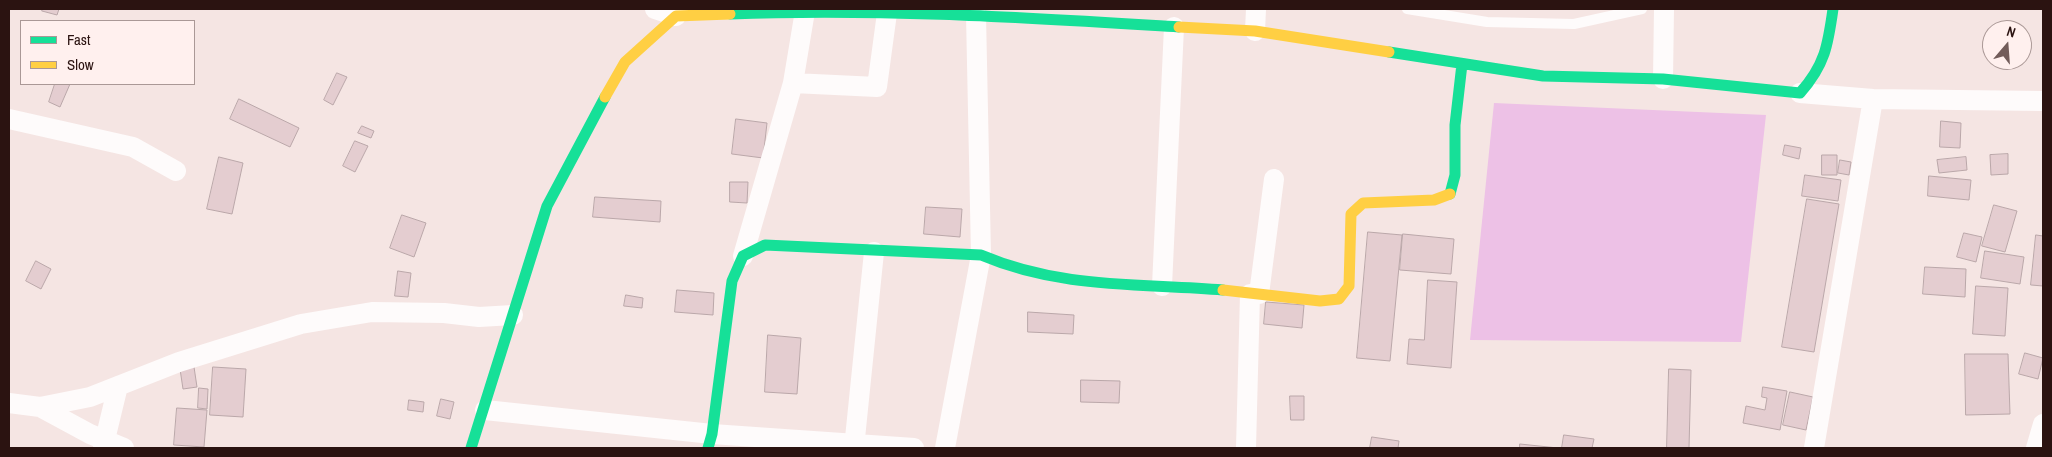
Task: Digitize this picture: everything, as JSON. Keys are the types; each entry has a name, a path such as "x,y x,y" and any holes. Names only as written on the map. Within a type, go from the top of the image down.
{"street":[{"path":"655,9 678,12 975,12 1255,31 1543,76 1663,80 1873,99 2043,101"},
{"path":"1255,31 1256,9"},
{"path":"1663,80 1664,9"},
{"path":"1800,93 1813,80 1825,61 1833,9"},
{"path":"710,441 732,282 743,256 794,83 805,11"},
{"path":"472,448 547,206 577,146 625,62 678,12"},
{"path":"945,448 981,255 975,12"},
{"path":"794,83 877,87 887,13"},
{"path":"1162,286 1174,27"},
{"path":"743,256 765,246 981,255 1001,265 1084,283 1162,286 1320,301 1339,299 1349,286 1351,214 1363,204 1434,200 1450,194 1455,175 1455,125 1462,64"},
{"path":"1814,448 1873,99"},
{"path":"9,119 133,148 176,172"},
{"path":"1246,448 1254,294 1274,179"},
{"path":"854,446 874,252"},
{"path":"9,403 40,407 90,397 179,362 301,324 372,312 444,313 479,317 514,315"},
{"path":"104,445 118,386"},
{"path":"40,407 104,445 124,448"},
{"path":"485,410 710,441 914,448"},
{"path":"2036,448 2043,424"}],"lane":[{"path":"1407,9 1487,22 1574,24 1642,9"}],"shaded area":[{"path":"1494,103 1766,115 1741,342 1470,340"}],"building":[{"path":"43,9 59,9 57,15 42,11"},
{"path":"337,73 347,77 333,105 324,100"},
{"path":"55,85 70,85 60,107 49,102"},
{"path":"239,99 299,128 290,147 230,119"},
{"path":"736,119 767,123 763,158 732,154"},
{"path":"1941,121 1961,123 1960,148 1940,147"},
{"path":"362,126 374,131 371,138 358,133"},
{"path":"355,141 368,146 355,172 343,166"},
{"path":"1785,145 1801,148 1799,159 1783,155"},
{"path":"2008,154 2008,174 1991,175 1990,155"},
{"path":"1822,155 1837,155 1837,175 1822,175"},
{"path":"219,157 243,163 232,214 207,209"},
{"path":"1966,157 1967,170 1939,173 1937,160"},
{"path":"1840,160 1851,162 1849,175 1838,173"},
{"path":"1805,175 1841,180 1838,201 1802,196"},
{"path":"1929,176 1971,180 1969,200 1928,196"},
{"path":"730,182 748,182 747,203 730,202"},
{"path":"595,197 661,201 660,222 593,217"},
{"path":"1807,199 1839,204 1814,352 1782,347"},
{"path":"1994,205 2017,211 2005,252 1982,246"},
{"path":"926,207 962,209 960,237 924,234"},
{"path":"402,215 426,223 414,257 390,248"},
{"path":"1368,232 1402,235 1390,361 1357,358"},
{"path":"1964,233 1982,237 1976,262 1957,257"},
{"path":"1403,234 1454,239 1451,274 1400,270"},
{"path":"2036,235 2043,236 2043,286 2031,285"},
{"path":"1985,251 2024,257 2020,284 1981,278"},
{"path":"36,261 51,269 41,289 26,281"},
{"path":"1925,267 1966,269 1965,297 1923,294"},
{"path":"398,271 411,273 408,297 395,296"},
{"path":"1428,280 1457,282 1451,368 1407,364 1409,339 1424,340"},
{"path":"1976,286 2008,288 2005,336 1973,334"},
{"path":"677,290 714,293 713,315 675,312"},
{"path":"626,295 643,298 642,308 624,306"},
{"path":"1266,302 1304,305 1302,328 1264,324"},
{"path":"1028,312 1074,315 1073,334 1028,332"},
{"path":"768,335 801,338 797,394 765,392"},
{"path":"2025,353 2043,358 2038,379 2019,374"},
{"path":"1965,354 2008,354 2010,414 1966,415"},
{"path":"194,367 197,387 183,389 180,369"},
{"path":"213,367 246,369 243,417 210,415"},
{"path":"1669,369 1691,370 1689,448 1667,448"},
{"path":"1081,380 1120,381 1119,403 1081,402"},
{"path":"1763,387 1787,391 1780,430 1743,423 1746,406 1765,410 1767,398 1762,397"},
{"path":"199,388 208,389 207,409 198,408"},
{"path":"1790,392 1813,397 1806,430 1783,425"},
{"path":"1290,396 1304,396 1304,420 1291,420"},
{"path":"441,399 454,402 450,419 437,416"},
{"path":"409,400 424,402 423,412 408,410"},
{"path":"177,408 207,410 204,447 174,445"},
{"path":"1564,435 1594,439 1592,448 1562,448"},
{"path":"1372,437 1399,441 1398,448 1370,448"},
{"path":"1520,444 1558,448 1520,448"}],"traffic: fast":[{"path":"1389,52 1543,76 1663,79 1800,93 1815,73 1824,54 1833,9"},
{"path":"730,14 786,12 898,13 1011,17 1179,27"},
{"path":"1450,194 1455,175 1455,125 1462,64"},
{"path":"471,448 547,206 605,97"},
{"path":"708,448 712,434 732,281 743,256 765,245 981,255 1011,266 1070,279 1100,283 1223,290"}],"traffic: slow":[{"path":"605,97 625,62 676,16 730,14"},
{"path":"1179,27 1255,31 1389,52"},
{"path":"1223,290 1320,301 1339,299 1349,286 1351,214 1363,203 1434,200 1450,194"}]}
